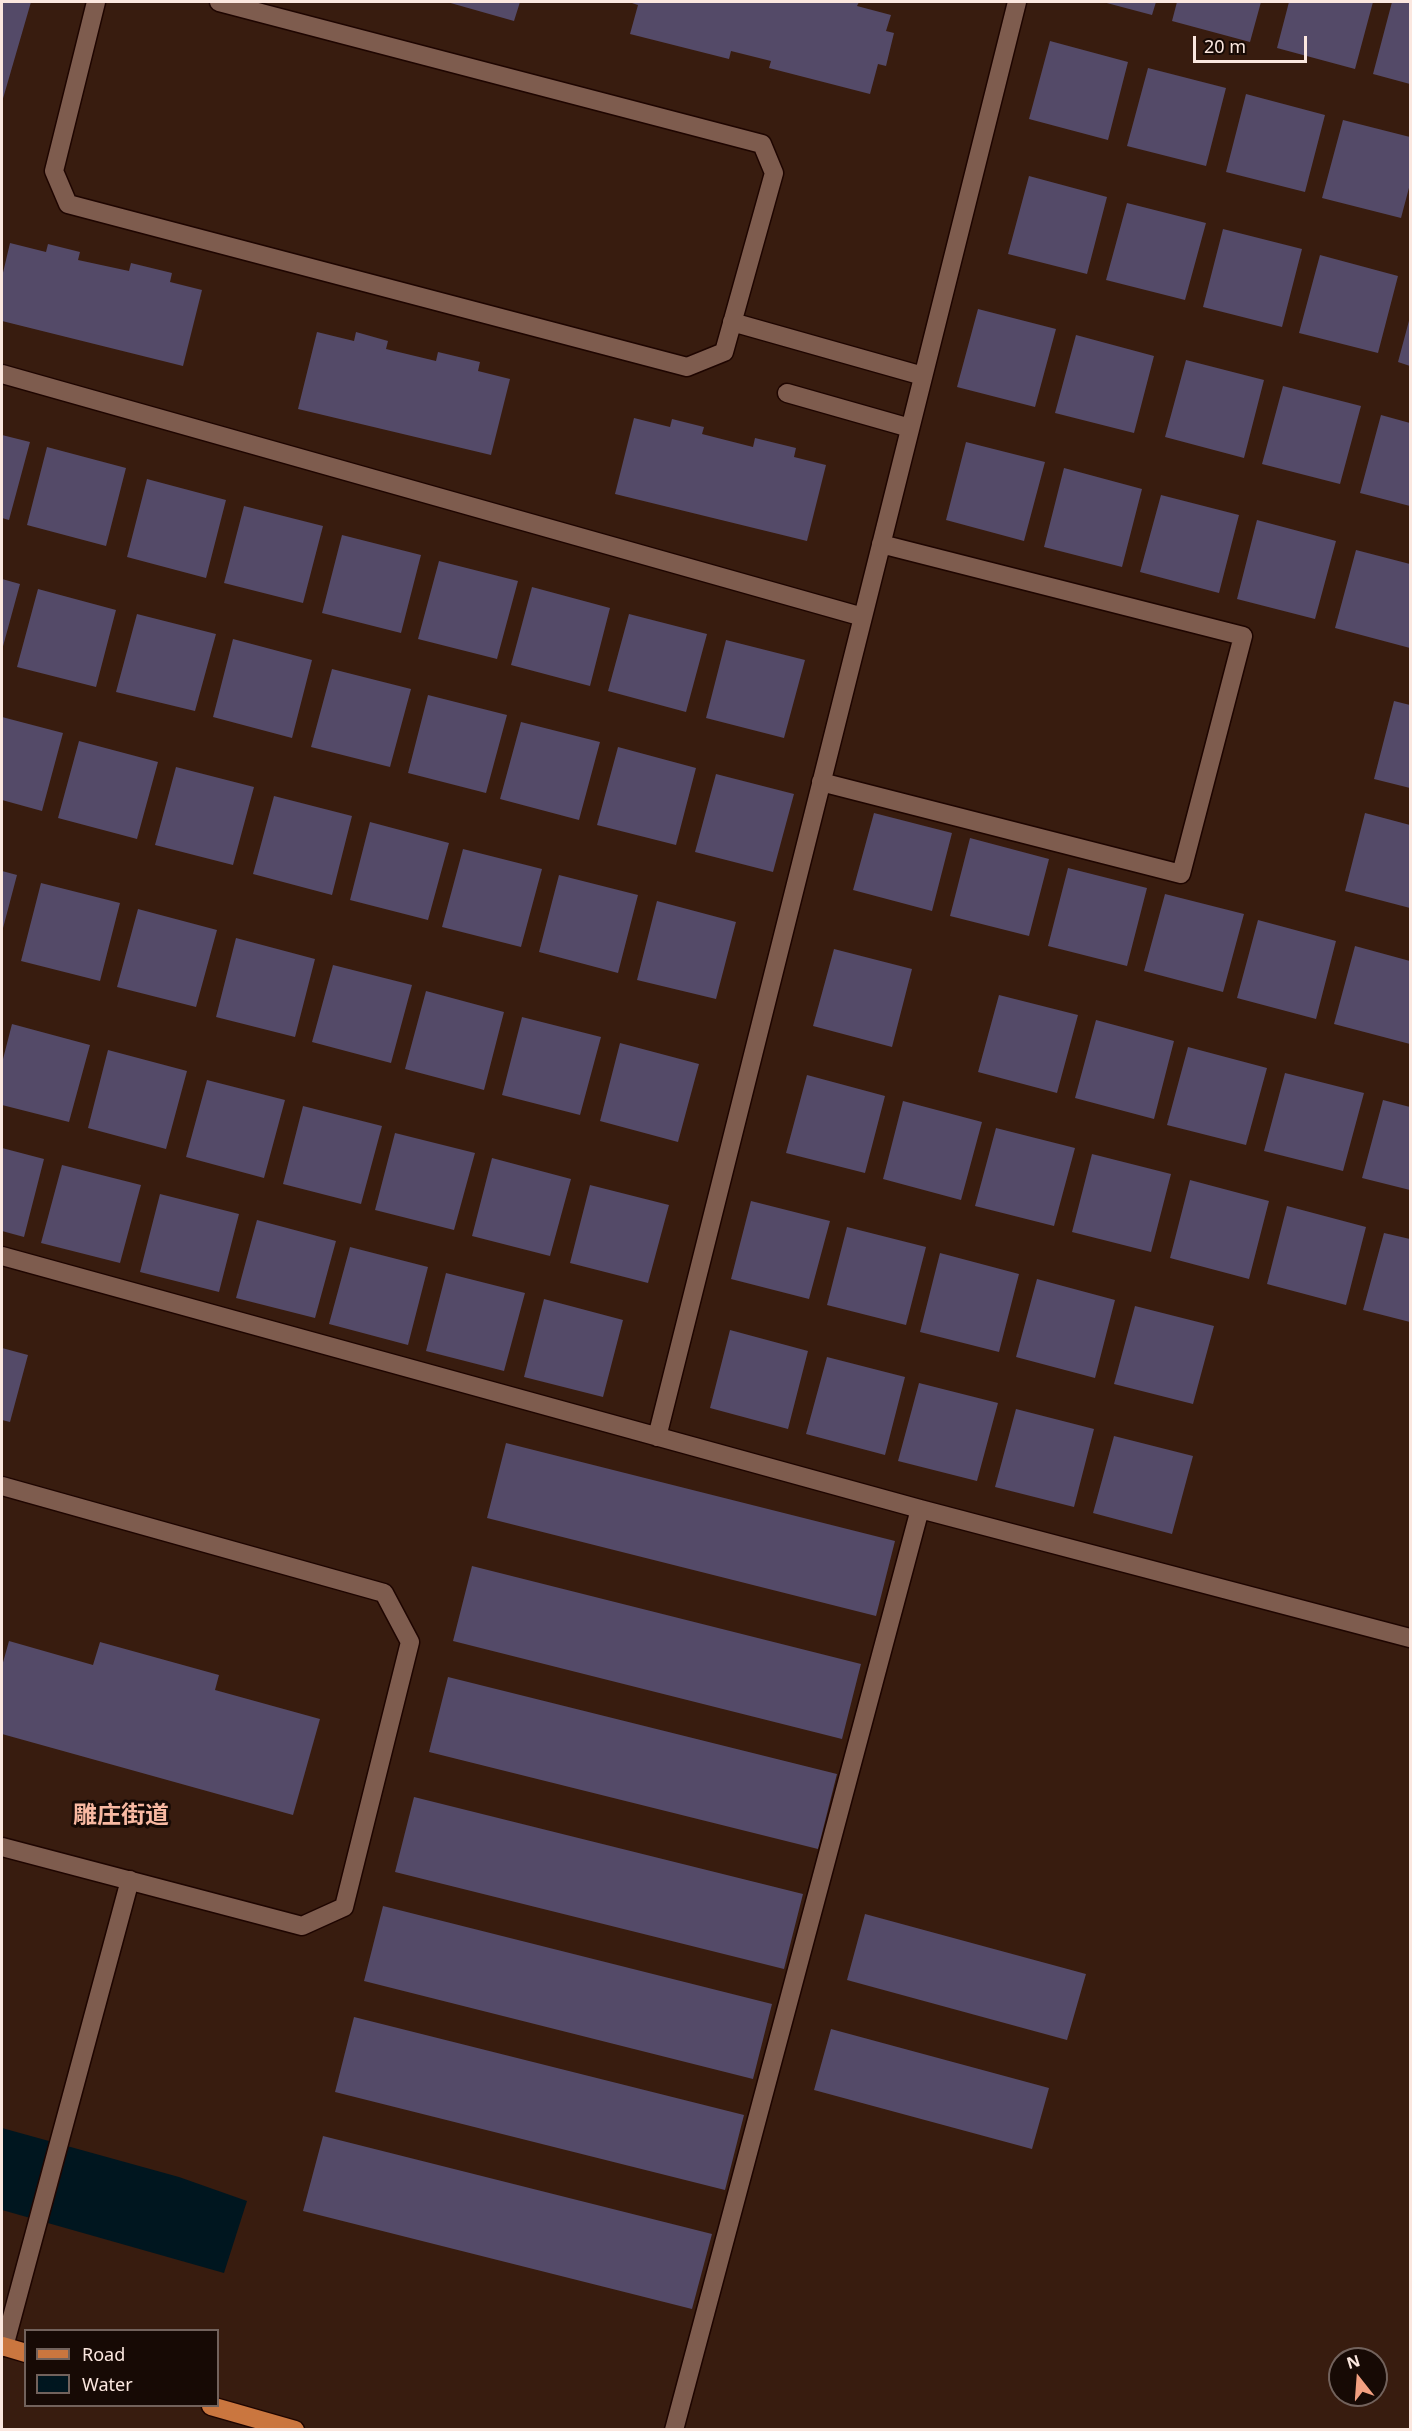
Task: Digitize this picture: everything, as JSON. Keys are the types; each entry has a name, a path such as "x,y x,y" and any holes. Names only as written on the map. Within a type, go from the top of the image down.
{"main road":[{"path":"3,2347 24,2352"},
{"path":"214,2407 295,2430"}],"street":[{"path":"96,2 54,171 68,204 687,367 724,352 774,173 762,144 219,2"},
{"path":"657,1437 1017,2"},
{"path":"732,322 923,376"},
{"path":"2,374 862,616"},
{"path":"787,393 910,428"},
{"path":"821,782 1181,874 1243,636 881,544"},
{"path":"2,1256 920,1509 1410,1638"},
{"path":"2,1486 384,1593 410,1642 344,1906 302,1926 2,1847"},
{"path":"674,2430 920,1509"},
{"path":"3,2347 130,1880"}],"water":[{"path":"2,2128 179,2177 247,2201 224,2273 2,2210"}],"building":[{"path":"2,2 31,2 2,102"},
{"path":"447,2 520,2 514,21"},
{"path":"629,2 859,2 857,6 891,15 886,31 894,33 886,66 878,64 870,94 769,68 771,61 731,51 729,59 630,34 638,5"},
{"path":"1103,2 1156,2 1152,15"},
{"path":"1177,2 1261,2 1250,42 1172,21"},
{"path":"1289,2 1373,2 1355,69 1277,48"},
{"path":"1392,2 1410,2 1410,84 1373,74"},
{"path":"1050,41 1128,62 1108,140 1029,119"},
{"path":"1148,68 1226,88 1206,166 1127,146"},
{"path":"1246,94 1325,115 1305,192 1226,172"},
{"path":"1343,120 1410,137 1410,184 1401,218 1322,198"},
{"path":"1029,176 1107,197 1087,274 1008,254"},
{"path":"1127,203 1206,223 1185,300 1106,280"},
{"path":"1223,229 1302,249 1282,327 1203,307"},
{"path":"10,243 46,252 48,244 80,252 78,260 129,271 131,263 172,273 170,282 202,290 183,366 2,321 2,277"},
{"path":"1320,255 1398,276 1378,353 1299,333"},
{"path":"978,309 1056,329 1035,407 957,387"},
{"path":"1410,317 1410,366 1398,362"},
{"path":"317,332 354,341 356,332 388,341 386,349 436,361 438,352 480,362 478,371 510,379 491,455 298,409"},
{"path":"1076,335 1154,356 1134,433 1055,413"},
{"path":"1186,360 1264,380 1244,458 1165,437"},
{"path":"1283,386 1361,406 1340,484 1262,464"},
{"path":"1381,415 1410,423 1410,506 1360,493"},
{"path":"634,418 670,427 672,419 704,427 702,434 753,447 755,438 796,448 794,457 826,465 807,541 615,494"},
{"path":"2,435 30,442 9,520 2,518"},
{"path":"966,442 1045,462 1024,541 946,520"},
{"path":"47,447 126,468 106,546 27,525"},
{"path":"1064,468 1142,489 1122,567 1044,547"},
{"path":"147,479 226,500 206,578 127,557"},
{"path":"1161,495 1239,515 1219,593 1140,572"},
{"path":"244,506 323,526 303,603 224,583"},
{"path":"1257,520 1336,541 1315,619 1237,599"},
{"path":"342,535 421,555 401,633 322,613"},
{"path":"1356,550 1410,564 1410,648 1335,628"},
{"path":"439,561 518,581 497,659 418,639"},
{"path":"2,579 20,584 2,650"},
{"path":"532,587 610,608 590,686 511,665"},
{"path":"38,589 116,610 96,687 17,667"},
{"path":"137,614 216,634 195,711 116,692"},
{"path":"629,614 707,634 686,712 608,691"},
{"path":"233,639 312,660 292,738 213,717"},
{"path":"726,640 805,660 784,738 706,718"},
{"path":"332,669 411,689 390,767 311,747"},
{"path":"428,695 507,715 486,793 408,773"},
{"path":"1394,701 1410,705 1410,788 1374,779"},
{"path":"2,717 63,733 42,811 2,800"},
{"path":"521,722 600,742 579,820 500,799"},
{"path":"79,741 158,762 137,839 58,818"},
{"path":"618,747 696,768 676,845 597,825"},
{"path":"176,767 254,787 233,865 155,845"},
{"path":"716,774 794,794 773,872 695,852"},
{"path":"274,796 352,816 332,895 253,874"},
{"path":"874,813 952,833 932,911 853,890"},
{"path":"1365,813 1410,825 1410,908 1345,891"},
{"path":"370,822 449,843 428,920 350,900"},
{"path":"970,838 1049,859 1029,936 950,916"},
{"path":"463,849 542,869 521,947 442,927"},
{"path":"1068,868 1147,888 1127,966 1048,946"},
{"path":"2,871 17,875 2,932"},
{"path":"559,875 638,895 618,973 539,952"},
{"path":"41,883 120,903 100,981 21,961"},
{"path":"1165,894 1244,914 1223,992 1144,971"},
{"path":"657,901 736,922 716,999 637,980"},
{"path":"138,909 217,930 196,1007 117,987"},
{"path":"1258,920 1336,941 1316,1019 1237,998"},
{"path":"236,938 315,959 295,1037 216,1017"},
{"path":"1355,946 1410,961 1410,1044 1334,1024"},
{"path":"834,949 912,969 892,1047 813,1026"},
{"path":"333,965 412,985 391,1063 312,1042"},
{"path":"426,991 504,1012 484,1090 405,1069"},
{"path":"999,995 1078,1015 1057,1093 978,1072"},
{"path":"522,1017 601,1037 580,1115 502,1095"},
{"path":"1096,1020 1174,1041 1154,1119 1075,1098"},
{"path":"12,1024 90,1045 69,1122 2,1105 2,1063"},
{"path":"620,1043 699,1064 678,1142 600,1121"},
{"path":"1188,1047 1267,1068 1246,1145 1167,1125"},
{"path":"108,1050 187,1071 166,1149 88,1128"},
{"path":"1285,1073 1364,1093 1343,1171 1264,1151"},
{"path":"807,1075 885,1096 865,1173 786,1153"},
{"path":"207,1080 285,1100 264,1178 186,1157"},
{"path":"1383,1100 1410,1107 1410,1190 1362,1178"},
{"path":"903,1101 982,1122 961,1200 883,1179"},
{"path":"303,1106 382,1126 361,1204 283,1184"},
{"path":"996,1128 1075,1148 1054,1226 975,1206"},
{"path":"395,1133 475,1153 454,1230 375,1210"},
{"path":"2,1148 44,1159 24,1237 2,1231"},
{"path":"1092,1154 1171,1174 1151,1252 1072,1232"},
{"path":"492,1158 571,1179 550,1256 472,1236"},
{"path":"62,1165 141,1185 120,1263 41,1243"},
{"path":"1190,1180 1269,1201 1249,1279 1170,1258"},
{"path":"590,1185 669,1205 648,1283 570,1263"},
{"path":"160,1194 239,1214 219,1292 140,1272"},
{"path":"751,1201 830,1221 809,1299 731,1279"},
{"path":"1287,1206 1366,1227 1346,1305 1267,1284"},
{"path":"257,1220 336,1241 315,1318 236,1298"},
{"path":"847,1227 926,1247 906,1325 827,1305"},
{"path":"1384,1233 1410,1239 1410,1322 1363,1310"},
{"path":"350,1247 428,1267 408,1345 329,1324"},
{"path":"940,1253 1019,1274 999,1352 920,1332"},
{"path":"446,1273 525,1293 504,1371 426,1351"},
{"path":"1037,1279 1115,1300 1095,1378 1016,1357"},
{"path":"544,1299 623,1320 603,1397 524,1377"},
{"path":"1135,1306 1214,1326 1193,1404 1114,1384"},
{"path":"730,1330 808,1351 788,1429 710,1408"},
{"path":"2,1348 28,1355 10,1422 2,1420"},
{"path":"827,1357 905,1377 885,1455 806,1434"},
{"path":"919,1383 998,1403 977,1481 898,1461"},
{"path":"1016,1409 1094,1429 1074,1507 995,1487"},
{"path":"1114,1436 1193,1456 1172,1534 1093,1513"},
{"path":"506,1443 895,1541 876,1616 487,1518"},
{"path":"472,1566 861,1664 842,1739 453,1641"},
{"path":"9,1641 93,1665 100,1642 219,1675 215,1690 320,1719 293,1815 2,1734 2,1666"},
{"path":"448,1677 837,1774 818,1849 429,1752"},
{"path":"414,1797 803,1894 784,1969 395,1872"},
{"path":"383,1906 772,2004 753,2079 364,1981"},
{"path":"865,1914 1086,1974 1067,2040 847,1980"},
{"path":"354,2017 744,2115 725,2190 335,2092"},
{"path":"831,2029 1049,2088 1032,2149 814,2090"},
{"path":"323,2136 712,2234 692,2309 303,2211"}],"district":[{"name":"雕庄街道","path":"121,1816"}]}
